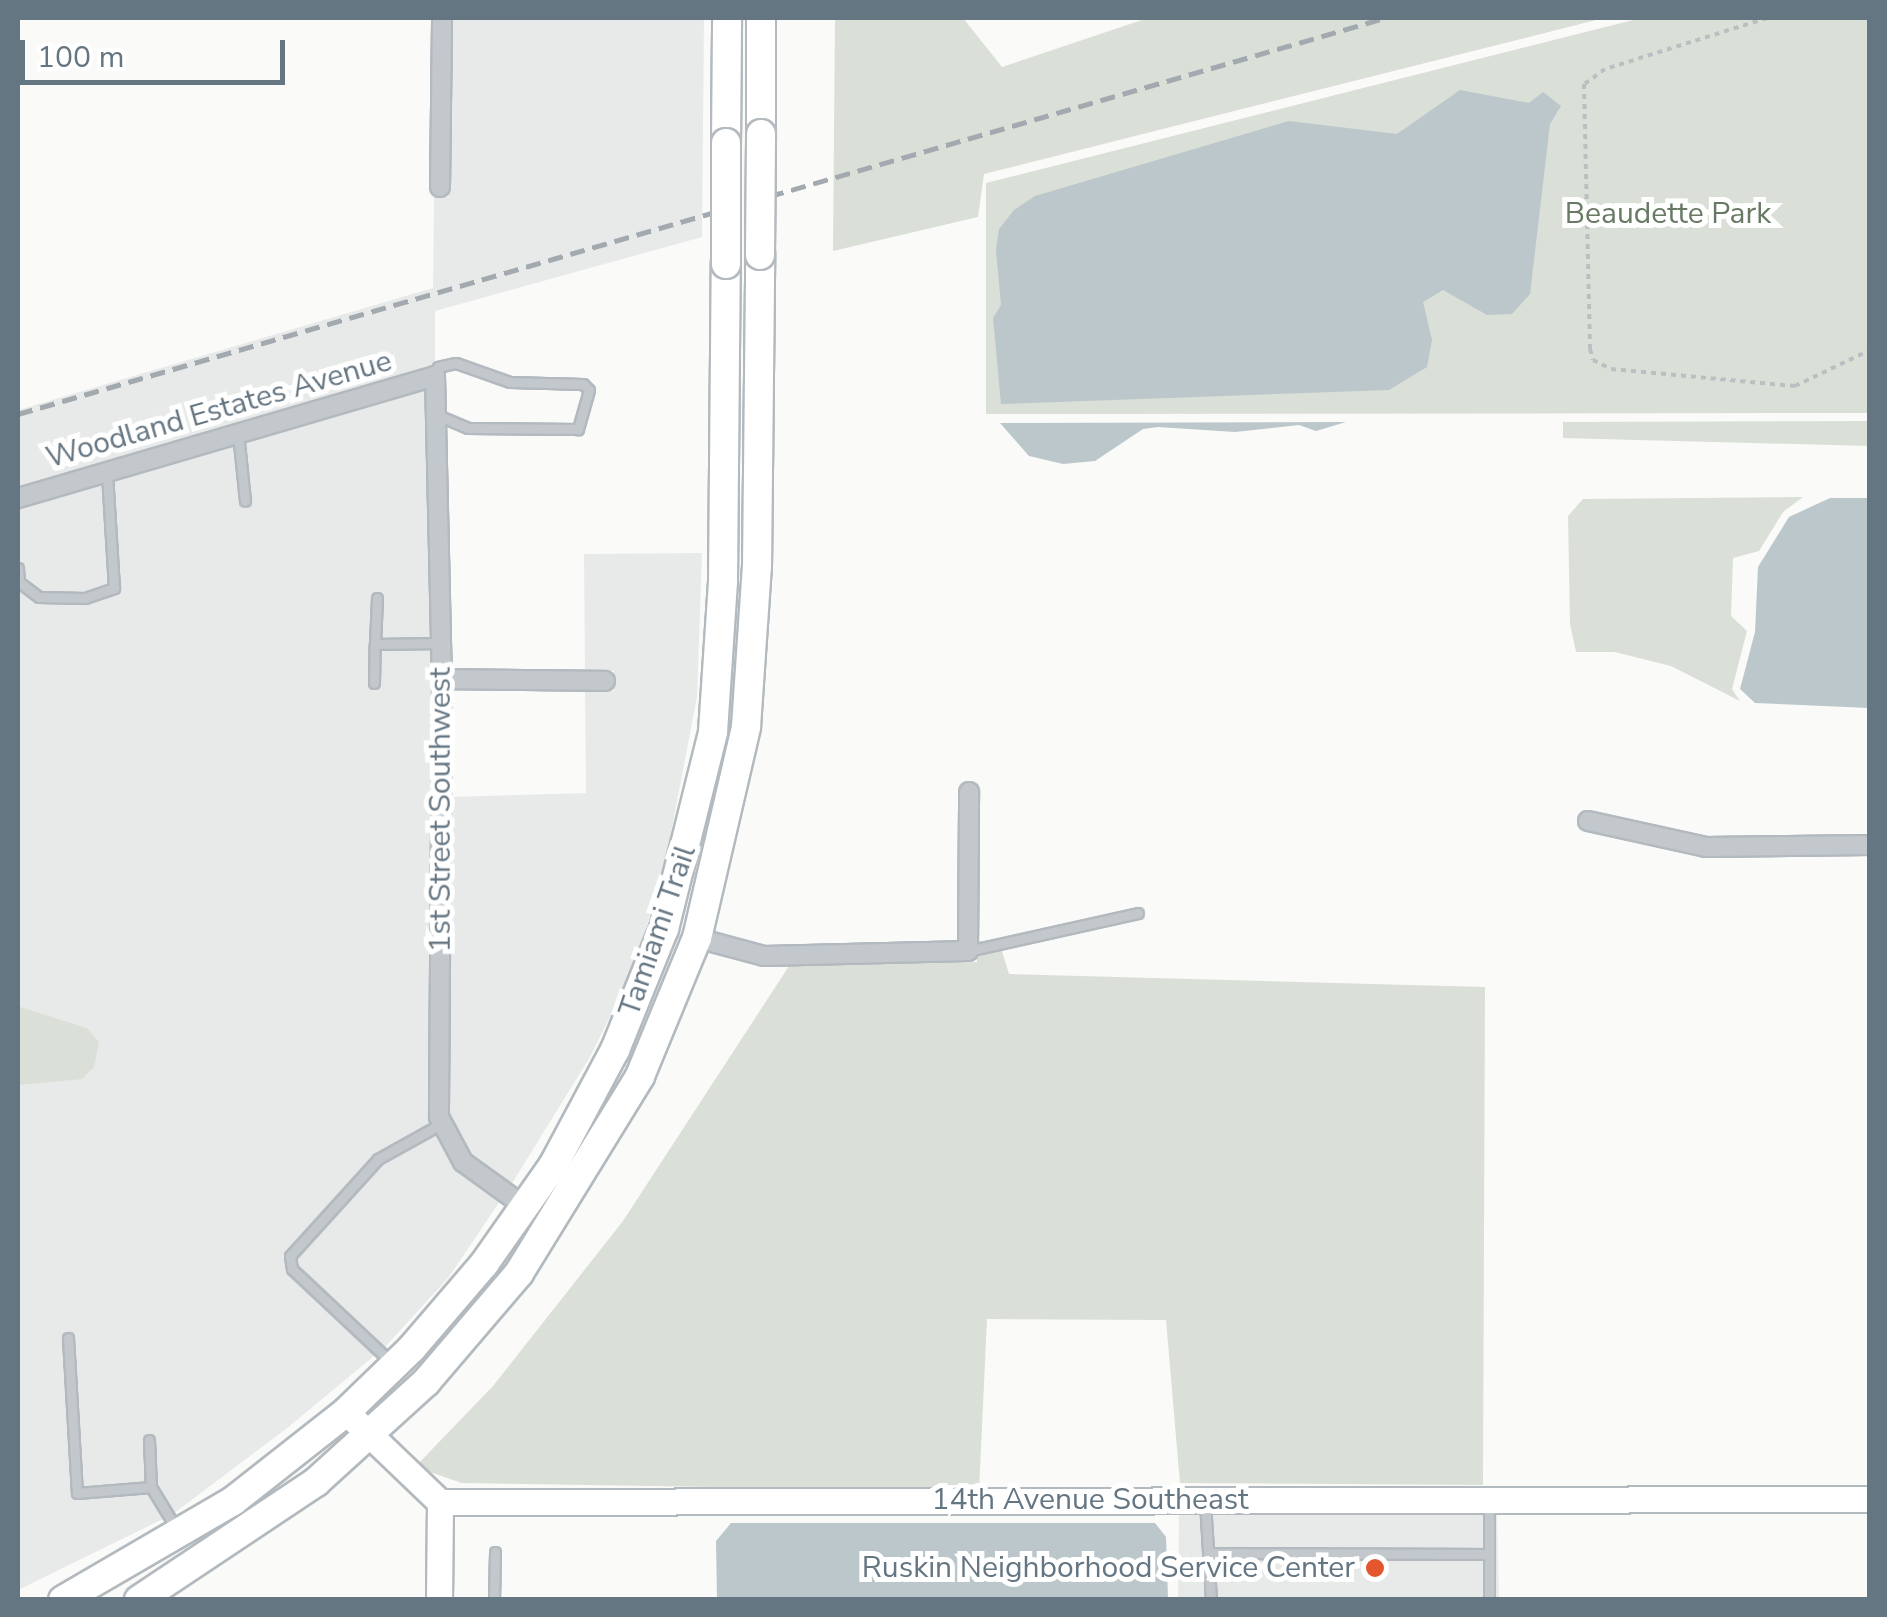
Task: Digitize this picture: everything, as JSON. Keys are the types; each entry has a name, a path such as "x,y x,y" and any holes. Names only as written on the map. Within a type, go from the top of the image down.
{"main road":[{"name":"Tamiami Trail","path":"63,1600 180,1535 346,1412 445,1312 524,1206 581,1116 639,994 702,792 722,616 727,18"},
{"name":"Tamiami Trail","path":"139,1600 262,1524 368,1439 474,1328 562,1211 640,1076 696,938 734,799 754,652 761,18"}],"street":[{"path":"440,187 442,18"},
{"name":"1st Street Southwest","path":"435,376 442,679 441,1124"},
{"name":"Woodland Estates Avenue","path":"18,498 435,376"},
{"path":"442,679 605,680"},
{"path":"696,938 764,956 968,952 969,792"},
{"path":"1588,821 1706,847 1870,845"},
{"path":"441,1124 462,1162 524,1206"},
{"path":"346,1412 368,1439 440,1502 439,1600"},
{"name":"14th Avenue Southeast","path":"440,1502 1870,1499"}],"lane":[{"path":"435,376 438,367 456,363 510,382 589,390 578,429 468,428 436,414"},
{"path":"238,434 245,501"},
{"path":"18,568 19,582 39,596 85,598 114,588 107,472"},
{"path":"374,683 376,598"},
{"path":"375,644 441,643"},
{"path":"968,952 1138,913"},
{"path":"394,1365 292,1269 290,1256 378,1159 441,1124"},
{"path":"68,1338 77,1494 150,1487"},
{"path":"149,1440 150,1487 180,1535"},
{"path":"1204,1500 1210,1600"},
{"path":"1489,1500 1489,1600"},
{"path":"494,1600 495,1552"},
{"path":"1208,1554 1489,1554"}],"path":[{"path":"1767,18 1604,70 1584,84 1590,348 1594,360 1611,369 1795,386 1870,350"}],"shaded area":[{"path":"451,18 704,18 702,237 435,311 435,365 18,487 18,410 433,288 434,197 449,197"},
{"path":"1460,90 1529,103 1543,92 1561,106 1550,124 1530,294 1512,314 1487,315 1443,290 1423,302 1432,340 1427,367 1389,390 1001,404 993,318 1001,305 996,250 999,229 1014,210 1035,196 1289,121 1397,134"},
{"path":"426,389 433,679 430,1117 455,1168 500,1201 449,1277 386,1346 286,1429 173,1514 18,1590 18,1085 99,1043 87,1028 18,1006 18,509"},
{"path":"1346,422 1316,431 1299,425 1235,432 1143,429 1095,461 1063,464 1029,456 1000,423"},
{"path":"1830,498 1869,498 1869,708 1755,703 1740,689 1755,632 1758,567 1789,517"},
{"path":"702,553 697,697 665,864 635,966 590,1057 511,1185 469,1154 448,1115 450,797 586,793 585,691 614,691 614,671 585,670 584,554"},
{"path":"1497,1510 1499,1599 1178,1600 1179,1511"},
{"path":"731,1523 1155,1523 1166,1537 1168,1599 717,1599 716,1541"}],"green space":[{"path":"835,18 963,18 1002,67 1148,18 1604,18 984,174 978,217 833,251"},
{"name":"Beaudette Park","path":"1641,18 1869,18 1869,413 986,414 986,183"},
{"path":"1869,421 1869,446 1563,438 1563,422"},
{"path":"1803,497 1783,512 1759,551 1733,558 1731,616 1747,631 1732,689 1740,701 1671,666 1615,652 1576,652 1570,624 1568,516 1583,499"},
{"path":"977,941 999,941 1009,974 1485,987 1483,1485 1180,1483 1166,1320 987,1319 979,1491 462,1483 415,1467 493,1386 623,1221 789,966 977,962"},
{"path":"18,1006 87,1028 99,1042 94,1067 82,1079 18,1085"}],"railway":[{"path":"18,414 1385,18"}],"place":[{"name":"Ruskin Neighborhood Service Center","path":"1375,1568"}]}
